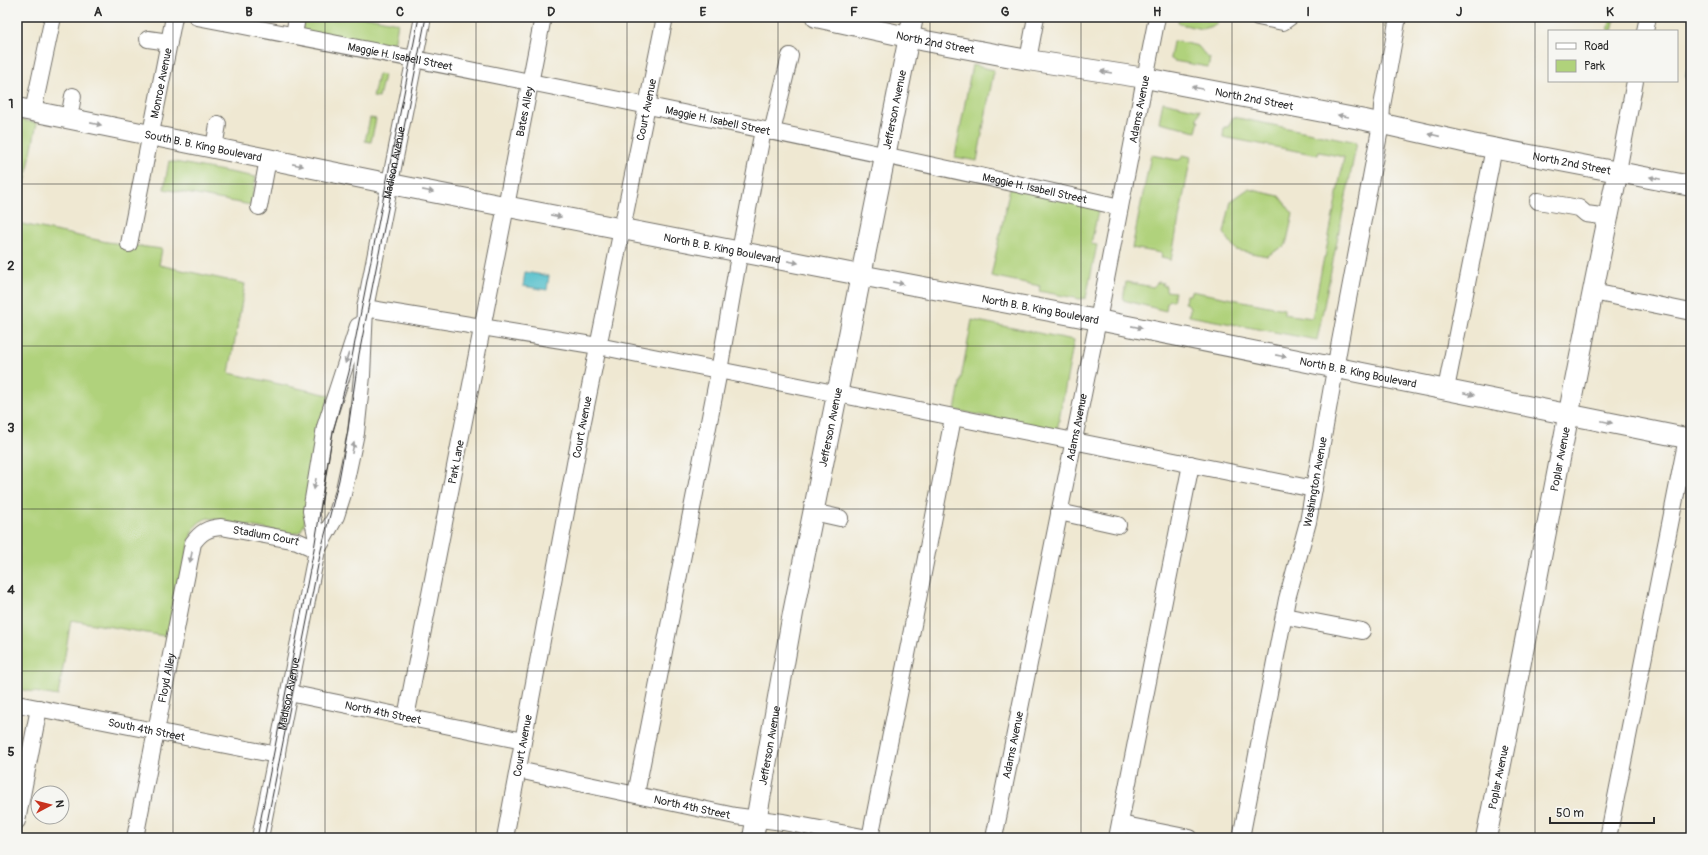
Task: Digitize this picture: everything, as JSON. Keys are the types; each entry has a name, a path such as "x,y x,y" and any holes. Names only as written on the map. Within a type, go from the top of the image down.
{"main road":[{"name":"North 2nd Street","path":"816,17 909,38 1028,60 1145,78 1691,186"},
{"name":"Jefferson Avenue","path":"754,829 836,394 913,17"},
{"name":"South B. B. King Boulevard","path":"25,109 390,183"},
{"name":"Poplar Avenue","path":"1486,838 1618,171"},
{"name":"North B. B. King Boulevard","path":"390,183 860,276 1098,320 1689,439"}],"street":[{"path":"25,109 53,17"},
{"name":"Monroe Avenue","path":"130,244 174,17"},
{"name":"Maggie H. Isabell Street","path":"197,17 294,35 886,154 1120,207"},
{"path":"294,35 297,17"},
{"name":"Madison Avenue","path":"317,550 336,516 343,494 356,433 362,376 365,308 423,17"},
{"name":"Bates Alley","path":"505,206 543,17"},
{"name":"Court Avenue","path":"505,838 598,346 665,17"},
{"path":"1028,60 1036,17"},
{"name":"Adams Avenue","path":"994,838 1157,17"},
{"path":"1258,17 1283,22 1290,17"},
{"name":"Washington Avenue","path":"1241,838 1287,599 1308,522 1335,367 1381,124 1382,106 1397,22 1396,17"},
{"path":"1645,30 1648,17"},
{"path":"148,38 168,42"},
{"path":"636,794 719,371 740,252 768,131 790,56"},
{"name":"Poplar Avenue","path":"1618,171 1635,82"},
{"path":"69,118 73,96"},
{"path":"214,148 218,124"},
{"path":"1446,389 1494,148"},
{"path":"259,207 268,159"},
{"path":"1538,201 1579,208 1586,214 1609,217"},
{"name":"Park Lane","path":"406,717 435,601 482,327 505,206"},
{"path":"1593,292 1691,312"},
{"path":"365,308 598,346 1314,489"},
{"name":"Madison Avenue","path":"260,838 317,550 316,535 311,511 325,427 365,308"},
{"path":"869,838 913,625 953,418"},
{"path":"1608,838 1689,439"},
{"path":"1190,838 1119,831 1191,464"},
{"path":"813,512 840,518"},
{"path":"1059,512 1118,525"},
{"name":"Stadium Court","path":"212,528 221,527 297,541 317,550"},
{"name":"Floyd Alley","path":"135,838 193,543 204,531 212,528"},
{"path":"1284,616 1362,631"},
{"name":"North 4th Street","path":"289,693 523,740"},
{"name":"South 4th Street","path":"17,704 277,755"},
{"path":"17,821 39,708"},
{"name":"North 4th Street","path":"518,770 636,794 754,829 783,822 869,838"}],"green space":[{"path":"304,17 368,17 398,23 393,50 301,33"},
{"path":"1178,17 1218,17 1216,25 1202,29 1180,24"},
{"path":"1611,17 1615,17 1612,30 1608,30"},
{"path":"1176,41 1198,46 1207,57 1210,58 1208,67 1174,61 1170,58 1173,42"},
{"path":"972,65 994,70 977,161 955,157"},
{"path":"378,74 384,75 379,98 373,97"},
{"path":"1163,102 1200,110 1197,119 1199,121 1196,132 1186,128 1159,122"},
{"path":"1233,117 1357,142 1317,340 1189,316 1190,308 1188,304 1185,303 1186,295 1190,295 1191,291 1284,309 1284,314 1312,318 1344,157 1319,152 1318,155 1223,137 1224,127 1228,127"},
{"path":"370,118 376,119 371,142 365,141"},
{"path":"17,119 37,123 17,223"},
{"path":"1151,155 1178,160 1181,159 1183,155 1191,157 1171,260 1161,258 1161,253 1132,248"},
{"path":"169,161 256,177 251,205 164,189"},
{"path":"1010,188 1099,207 1091,244 1097,245 1086,298 1080,299 1039,291 1040,286 991,276"},
{"path":"1248,189 1279,196 1293,214 1286,245 1267,256 1236,250 1224,233 1231,201"},
{"path":"17,223 107,242 162,249 159,265 245,284 229,373 329,395 311,477 304,525 300,532 291,534 208,518 199,522 195,526 191,535 170,637 71,620 58,696 17,689"},
{"path":"1126,282 1153,287 1158,282 1163,283 1162,285 1166,286 1166,291 1175,292 1173,301 1170,300 1167,303 1166,311 1123,300"},
{"path":"972,320 1074,340 1057,431 955,410"}],"water":[{"path":"1691,51 1691,78 1686,77"},
{"path":"525,272 549,276 547,290 523,286"}],"tram line":[{"path":"257,838 314,549 333,432 349,372 419,17"},
{"path":"264,838 321,550 339,480 359,354 426,17"}]}
